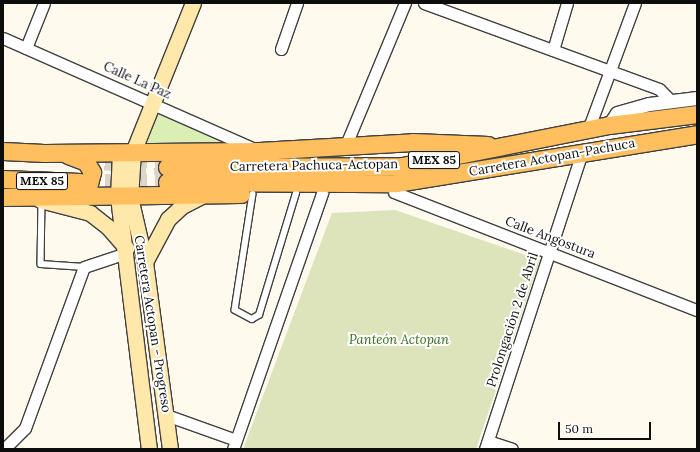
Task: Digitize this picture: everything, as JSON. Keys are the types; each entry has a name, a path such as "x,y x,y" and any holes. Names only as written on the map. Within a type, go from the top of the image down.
{"main road":[{"name":"Carretera Actopan - Progreso","path":"149,449 126,250 124,197 127,152 151,102 193,3"},
{"name":"Carretera Pachuca-Actopan","path":"167,174 402,166 609,126 697,114"},
{"name":"Carretera Actopan-Pachuca","path":"167,174 396,183 498,168 697,134"},
{"path":"3,151 59,153 259,151 413,142 458,142 505,147"},
{"path":"179,196 162,188 158,171 165,160 181,152"},
{"path":"44,199 85,192 92,178 92,172 86,162 59,153"},
{"name":"MEX 85","path":"3,158 80,160"},
{"path":"3,197 44,199 394,192 470,180 498,168"},
{"name":"MEX 85","path":"3,180 80,182"},
{"path":"145,262 168,219 182,206 204,195"},
{"name":"Carretera Actopan - Progreso","path":"124,197 145,262 170,449"},
{"path":"44,199 90,213 108,227 126,250"}],"street":[{"path":"26,48 44,3"},
{"path":"281,50 297,3"},
{"path":"345,147 404,3"},
{"path":"424,3 658,89 672,102"},
{"path":"553,50 566,3"},
{"path":"588,130 612,71 635,3"},
{"name":"Calle La Paz","path":"3,38 151,102 259,151"},
{"path":"609,126 617,113 649,104 697,98"},
{"name":"Prolongación 2 de Abril","path":"487,445 582,153"},
{"name":"Calle Angostura","path":"394,192 697,310"},
{"path":"166,415 235,444 322,193"},
{"path":"4,449 24,428 84,267 126,250"},
{"path":"487,445 512,449"}],"lane":[{"path":"253,194 235,310 252,319 259,315 296,193"},
{"path":"44,199 41,264 84,267"}],"green space":[{"path":"155,112 223,142 147,143"},
{"name":"Panteón Actopan","path":"395,210 540,260 476,449 243,449 332,213"}],"tunnel":[{"path":"80,159 167,167"},
{"path":"80,182 167,182"}]}
